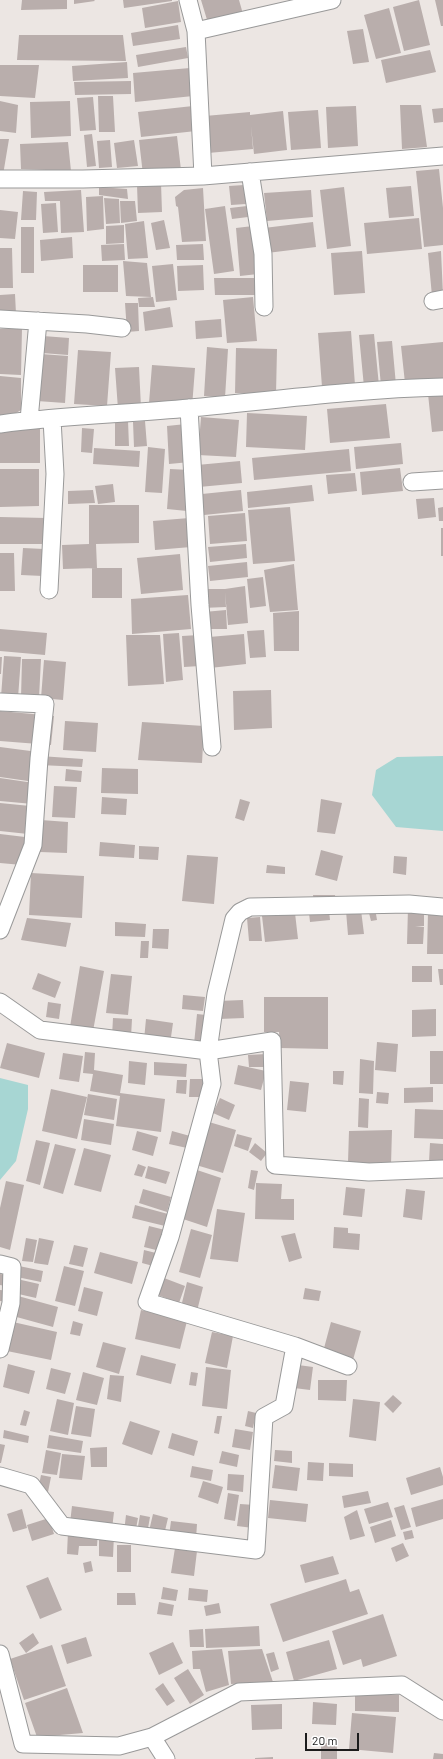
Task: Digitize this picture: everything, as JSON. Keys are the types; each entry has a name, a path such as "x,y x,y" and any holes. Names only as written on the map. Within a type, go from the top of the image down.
{"street":[{"path":"188,0 196,31 203,176"},
{"path":"196,31 332,0"},
{"path":"0,179 83,179 203,176 443,156"},
{"path":"250,172 263,254 264,307"},
{"path":"0,319 87,324 122,328"},
{"path":"30,420 38,321"},
{"path":"0,424 30,420 189,408 388,389 443,387"},
{"path":"189,408 200,605 212,747"},
{"path":"49,590 55,474 52,419"},
{"path":"412,482 443,480"},
{"path":"0,702 45,704 39,760 33,845 0,930"},
{"path":"348,1366 295,1346 147,1302 170,1237 212,1084 208,1051 216,994 234,919 240,912 250,907 409,904 443,907"},
{"path":"0,1002 40,1030 208,1051 272,1041 275,1165 369,1172 443,1170"},
{"path":"0,1264 12,1267 11,1303 0,1349"},
{"path":"0,1476 31,1485 62,1526 256,1550 264,1416 284,1406 295,1346"},
{"path":"0,1654 23,1744 119,1746 152,1737 239,1692 402,1685 443,1711"},
{"path":"152,1737 166,1759"}],"water":[{"path":"443,756 443,831 396,827 372,795 376,770 397,757"},
{"path":"0,1078 28,1085 28,1109 16,1161 0,1180"}],"building":[{"path":"22,0 67,0 67,9 21,10"},
{"path":"74,0 94,0 95,1 74,4"},
{"path":"123,0 172,0 172,1 124,8"},
{"path":"201,0 239,0 243,14 208,23"},
{"path":"419,0 430,45 404,51 393,7"},
{"path":"435,0 443,0 443,26 441,26"},
{"path":"178,1 181,22 145,28 142,8"},
{"path":"389,8 401,53 376,59 364,15"},
{"path":"178,25 180,39 133,46 131,33"},
{"path":"363,29 369,62 353,64 347,31"},
{"path":"19,35 123,35 126,61 17,60"},
{"path":"186,47 188,58 138,67 136,55"},
{"path":"430,50 436,72 386,83 381,60"},
{"path":"127,62 128,78 73,81 72,66"},
{"path":"0,65 39,65 35,98 0,96"},
{"path":"190,68 193,96 135,102 133,73"},
{"path":"131,81 131,94 75,95 74,82"},
{"path":"98,96 113,96 115,132 99,132"},
{"path":"93,97 96,130 80,131 77,98"},
{"path":"0,101 18,105 16,133 0,131"},
{"path":"70,101 71,136 31,138 30,102"},
{"path":"400,105 421,105 427,147 402,149"},
{"path":"193,106 196,131 141,137 138,112"},
{"path":"356,106 358,146 328,148 326,107"},
{"path":"443,108 443,122 434,123 432,109"},
{"path":"318,110 321,148 291,150 288,112"},
{"path":"283,111 287,150 254,154 251,126 253,149 208,153 205,116 250,112 250,115"},
{"path":"92,134 96,166 87,167 84,135"},
{"path":"177,136 181,170 143,175 139,140"},
{"path":"0,139 9,139 3,175 0,175"},
{"path":"110,140 112,167 99,168 97,141"},
{"path":"134,140 138,166 117,168 114,143"},
{"path":"68,142 71,171 21,169 20,144"},
{"path":"439,169 443,208 443,245 424,247 416,171"},
{"path":"161,183 162,212 138,213 137,185"},
{"path":"244,185 246,204 231,205 229,186"},
{"path":"411,186 414,216 389,218 386,188"},
{"path":"99,187 127,189 128,199 99,195"},
{"path":"344,187 351,246 327,249 320,190"},
{"path":"203,188 206,241 182,242 178,207 176,206 175,197 184,190"},
{"path":"81,190 84,232 61,233 60,201 45,201 44,192"},
{"path":"311,190 313,217 267,221 264,193"},
{"path":"23,191 37,192 36,220 21,220"},
{"path":"103,196 104,229 87,231 86,197"},
{"path":"104,198 119,199 120,223 106,224"},
{"path":"120,201 135,201 137,221 121,223"},
{"path":"56,203 58,232 43,233 41,204"},
{"path":"225,206 234,271 214,274 205,209"},
{"path":"247,206 248,217 232,219 230,208"},
{"path":"0,210 18,212 15,239 0,238"},
{"path":"419,218 422,249 367,254 364,223"},
{"path":"164,220 170,248 156,250 151,223"},
{"path":"144,221 148,258 128,259 125,224"},
{"path":"313,222 316,247 267,253 264,228"},
{"path":"124,225 124,243 106,244 106,226"},
{"path":"253,226 258,274 240,276 236,228"},
{"path":"21,227 34,227 34,273 21,273"},
{"path":"72,237 73,258 41,261 40,240"},
{"path":"124,244 125,260 102,261 101,245"},
{"path":"203,244 204,260 177,260 176,245"},
{"path":"0,248 12,248 13,288 0,288"},
{"path":"362,251 365,293 334,295 331,253"},
{"path":"441,251 443,295 432,296 428,253"},
{"path":"123,261 147,263 151,297 126,296"},
{"path":"173,264 177,300 156,302 152,266"},
{"path":"83,265 118,265 118,292 83,292"},
{"path":"203,265 204,290 178,291 177,266"},
{"path":"214,278 256,278 257,295 215,295"},
{"path":"15,294 16,314 0,314 0,295"},
{"path":"153,297 155,307 139,307 138,298"},
{"path":"253,297 257,341 227,343 223,300"},
{"path":"125,303 138,303 139,331 127,332"},
{"path":"170,307 173,327 145,331 143,312"},
{"path":"221,319 222,337 196,339 195,321"},
{"path":"22,328 21,375 0,374 0,329"},
{"path":"351,331 355,385 322,387 318,333"},
{"path":"374,334 379,386 364,387 359,335"},
{"path":"43,336 69,338 68,355 42,353"},
{"path":"392,341 396,385 381,386 377,342"},
{"path":"443,342 443,379 405,383 401,346"},
{"path":"207,347 228,349 225,398 204,396"},
{"path":"236,348 277,349 276,394 235,393"},
{"path":"78,350 111,352 107,406 74,404"},
{"path":"41,354 68,356 65,403 37,401"},
{"path":"152,365 195,368 192,407 149,403"},
{"path":"139,367 141,408 118,409 115,368"},
{"path":"0,376 21,378 21,410 3,421 0,421"},
{"path":"443,393 443,431 432,432 428,394"},
{"path":"386,404 390,438 330,443 327,409"},
{"path":"247,413 307,416 305,450 246,447"},
{"path":"201,417 239,420 236,457 198,455"},
{"path":"128,421 129,446 115,446 115,422"},
{"path":"145,421 147,446 134,447 133,422"},
{"path":"186,424 190,462 169,464 167,426"},
{"path":"0,428 40,428 40,463 0,463"},
{"path":"82,428 94,429 92,453 81,452"},
{"path":"401,443 403,464 356,469 354,447"},
{"path":"148,447 165,449 162,493 145,492"},
{"path":"94,448 140,451 139,467 93,464"},
{"path":"349,449 351,471 254,480 252,458"},
{"path":"240,461 242,483 199,487 197,465"},
{"path":"400,468 403,491 362,495 360,472"},
{"path":"0,469 39,469 39,506 0,507"},
{"path":"170,469 190,470 187,511 167,509"},
{"path":"355,473 357,491 328,494 326,475"},
{"path":"113,484 115,502 98,504 95,486"},
{"path":"312,485 314,501 248,508 247,492"},
{"path":"93,490 95,503 68,504 68,491"},
{"path":"241,490 243,511 204,515 202,494"},
{"path":"434,498 436,517 418,519 416,499"},
{"path":"89,505 139,505 139,543 96,544 97,568 63,569 62,545 89,544"},
{"path":"290,507 295,561 253,564 248,510"},
{"path":"443,507 443,521 439,521 438,508"},
{"path":"245,513 247,541 210,544 208,516"},
{"path":"0,517 46,518 45,544 0,544"},
{"path":"189,518 191,547 155,550 153,521"},
{"path":"441,528 443,528 443,556 441,556"},
{"path":"246,544 247,558 210,562 208,547"},
{"path":"23,548 44,549 43,576 21,575"},
{"path":"0,553 14,553 15,591 0,591"},
{"path":"180,554 183,590 141,594 137,558"},
{"path":"247,562 248,577 210,581 208,566"},
{"path":"294,564 298,610 270,612 264,570"},
{"path":"92,568 122,568 122,598 92,598"},
{"path":"263,577 266,606 250,608 247,579"},
{"path":"245,586 248,623 228,625 225,592 226,607 202,608 201,589 225,589"},
{"path":"188,595 191,629 132,634 131,599"},
{"path":"226,610 227,629 205,629 204,612"},
{"path":"299,611 299,651 274,651 273,613"},
{"path":"0,629 47,633 45,655 0,651"},
{"path":"264,630 266,657 250,658 247,631"},
{"path":"179,633 183,680 166,682 163,634"},
{"path":"244,634 246,664 210,668 209,637"},
{"path":"126,635 160,635 164,684 128,686"},
{"path":"199,635 200,666 184,667 182,636"},
{"path":"4,656 21,657 18,698 1,697"},
{"path":"0,657 2,657 1,674 0,674"},
{"path":"22,659 41,659 39,698 21,698"},
{"path":"44,660 66,662 63,700 41,698"},
{"path":"271,690 272,728 234,730 233,691"},
{"path":"0,711 54,716 51,745 0,741"},
{"path":"65,721 98,723 96,752 63,750"},
{"path":"142,722 204,726 202,763 138,760"},
{"path":"0,747 38,752 35,782 0,777"},
{"path":"40,756 83,759 82,767 40,765"},
{"path":"102,768 138,769 138,794 101,793"},
{"path":"66,769 82,771 81,782 65,781"},
{"path":"0,778 34,783 33,804 0,801"},
{"path":"54,786 77,787 75,818 52,817"},
{"path":"102,797 127,799 126,815 101,814"},
{"path":"240,799 250,802 244,821 235,818"},
{"path":"321,799 342,803 335,834 317,832"},
{"path":"0,803 30,806 28,834 0,831"},
{"path":"41,820 68,822 67,853 40,852"},
{"path":"0,834 25,837 22,865 0,863"},
{"path":"100,842 135,845 134,858 99,856"},
{"path":"139,846 159,847 158,860 139,859"},
{"path":"321,850 343,856 337,881 315,875"},
{"path":"187,855 218,857 214,904 182,901"},
{"path":"394,856 407,857 406,875 393,873"},
{"path":"267,865 285,867 285,874 266,873"},
{"path":"31,873 84,876 82,918 29,915"},
{"path":"313,895 335,895 336,903 314,903"},
{"path":"424,907 424,926 415,927 424,927 423,944 407,944 408,908"},
{"path":"375,908 377,920 371,921 368,909"},
{"path":"361,910 364,934 348,935 346,911"},
{"path":"329,911 330,920 310,922 309,913"},
{"path":"428,912 443,913 443,954 427,954"},
{"path":"295,913 298,939 265,942 262,916"},
{"path":"260,917 262,941 249,941 247,918"},
{"path":"27,918 71,923 66,947 21,940"},
{"path":"115,922 146,924 145,937 115,936"},
{"path":"153,929 169,929 168,949 152,948"},
{"path":"141,941 149,941 148,958 140,958"},
{"path":"80,966 104,971 93,1031 70,1027"},
{"path":"412,966 432,966 432,982 412,982"},
{"path":"438,969 443,969 443,985 440,985"},
{"path":"38,973 61,982 55,998 32,989"},
{"path":"111,974 132,976 128,1015 106,1013"},
{"path":"183,995 205,997 203,1011 182,1009"},
{"path":"264,997 328,997 328,1049 280,1048 279,1032 264,1032"},
{"path":"243,1000 244,1018 219,1019 218,1001"},
{"path":"48,1002 61,1004 59,1019 46,1017"},
{"path":"436,1009 436,1036 412,1037 412,1010"},
{"path":"197,1014 206,1015 204,1045 194,1044"},
{"path":"113,1018 132,1019 131,1037 112,1036"},
{"path":"146,1019 173,1023 170,1044 144,1040"},
{"path":"377,1042 398,1044 396,1072 375,1070"},
{"path":"7,1043 45,1053 39,1078 0,1068"},
{"path":"430,1051 443,1051 443,1084 430,1084"},
{"path":"85,1052 95,1053 94,1070 123,1075 120,1093 165,1099 161,1132 116,1126 120,1096 90,1091 93,1074 83,1073"},
{"path":"63,1053 83,1056 79,1082 59,1079"},
{"path":"266,1054 266,1067 249,1067 248,1055"},
{"path":"360,1059 374,1061 373,1094 359,1093"},
{"path":"129,1061 147,1063 145,1085 128,1083"},
{"path":"154,1062 187,1064 186,1077 154,1075"},
{"path":"238,1065 266,1071 261,1090 234,1084"},
{"path":"333,1071 344,1071 343,1085 333,1084"},
{"path":"190,1079 204,1079 203,1097 189,1097"},
{"path":"177,1080 187,1080 186,1094 176,1093"},
{"path":"290,1081 309,1083 306,1112 287,1110"},
{"path":"433,1087 433,1102 404,1103 404,1088"},
{"path":"51,1089 87,1097 77,1139 42,1131"},
{"path":"377,1092 389,1093 388,1104 376,1103"},
{"path":"88,1094 117,1099 114,1120 84,1115"},
{"path":"220,1098 235,1105 229,1120 213,1113"},
{"path":"359,1098 369,1099 368,1128 358,1127"},
{"path":"415,1109 443,1110 443,1139 414,1138"},
{"path":"84,1119 114,1124 111,1145 81,1140"},
{"path":"209,1122 236,1130 223,1173 196,1165"},
{"path":"392,1130 391,1165 348,1162 349,1131"},
{"path":"137,1131 158,1137 153,1156 132,1150"},
{"path":"172,1131 190,1136 187,1148 169,1144"},
{"path":"237,1134 252,1138 248,1151 234,1146"},
{"path":"36,1140 50,1143 40,1185 26,1181"},
{"path":"255,1143 267,1153 261,1161 249,1152"},
{"path":"430,1143 443,1144 443,1163 429,1162"},
{"path":"55,1144 76,1149 63,1194 43,1188"},
{"path":"84,1148 111,1155 101,1192 74,1185"},
{"path":"138,1164 146,1167 142,1177 134,1175"},
{"path":"148,1166 170,1172 166,1184 145,1178"},
{"path":"197,1170 221,1178 207,1227 183,1219"},
{"path":"251,1170 258,1171 254,1190 248,1188"},
{"path":"6,1181 24,1185 10,1250 0,1247 0,1208"},
{"path":"256,1183 282,1184 281,1199 294,1199 294,1220 255,1219"},
{"path":"346,1187 365,1189 362,1217 343,1215"},
{"path":"143,1189 171,1197 167,1212 139,1203"},
{"path":"406,1189 425,1191 422,1220 403,1217"},
{"path":"135,1205 168,1214 165,1226 132,1218"},
{"path":"217,1209 245,1213 238,1262 210,1259"},
{"path":"149,1226 165,1230 160,1251 144,1247"},
{"path":"334,1227 348,1228 348,1233 360,1234 359,1250 333,1248"},
{"path":"191,1229 212,1235 200,1278 179,1272"},
{"path":"295,1233 302,1258 289,1262 281,1236"},
{"path":"26,1238 37,1240 33,1262 22,1261"},
{"path":"39,1238 54,1241 48,1265 34,1263"},
{"path":"74,1245 88,1248 83,1267 69,1264"},
{"path":"144,1250 156,1253 153,1266 142,1263"},
{"path":"100,1252 138,1262 132,1284 94,1273"},
{"path":"19,1266 43,1271 41,1282 17,1277"},
{"path":"64,1266 84,1271 75,1306 55,1301"},
{"path":"0,1274 7,1275 5,1286 0,1285"},
{"path":"164,1278 185,1286 179,1303 158,1295"},
{"path":"17,1279 39,1284 36,1298 14,1293"},
{"path":"187,1282 203,1287 197,1311 181,1307"},
{"path":"84,1287 103,1292 97,1316 78,1311"},
{"path":"305,1288 321,1291 319,1301 303,1299"},
{"path":"0,1290 10,1291 7,1302 0,1301"},
{"path":"18,1296 58,1307 53,1327 13,1316"},
{"path":"141,1310 187,1321 180,1349 135,1339"},
{"path":"73,1321 83,1324 80,1336 70,1334"},
{"path":"13,1322 57,1332 51,1360 7,1351"},
{"path":"331,1322 361,1331 353,1360 323,1352"},
{"path":"212,1332 233,1336 227,1368 205,1363"},
{"path":"103,1342 126,1348 119,1374 96,1367"},
{"path":"141,1355 176,1364 171,1384 136,1375"},
{"path":"8,1364 35,1371 29,1394 3,1387"},
{"path":"298,1365 313,1367 310,1390 294,1388"},
{"path":"206,1367 231,1370 227,1409 202,1406"},
{"path":"51,1368 71,1373 65,1394 46,1389"},
{"path":"83,1372 104,1378 97,1405 76,1400"},
{"path":"191,1372 198,1373 196,1386 189,1385"},
{"path":"110,1375 124,1376 121,1402 107,1399"},
{"path":"318,1380 347,1380 346,1401 318,1400"},
{"path":"393,1395 402,1403 393,1413 384,1404"},
{"path":"57,1399 74,1403 68,1435 50,1431"},
{"path":"353,1399 380,1402 376,1441 349,1437"},
{"path":"76,1406 95,1409 91,1437 71,1434"},
{"path":"24,1410 30,1412 26,1426 20,1425"},
{"path":"248,1411 256,1413 253,1428 245,1426"},
{"path":"217,1416 222,1416 219,1434 214,1433"},
{"path":"130,1421 160,1431 152,1455 122,1444"},
{"path":"235,1429 253,1432 250,1450 232,1447"},
{"path":"4,1430 29,1436 28,1443 3,1438"},
{"path":"172,1433 198,1441 194,1456 168,1448"},
{"path":"49,1435 83,1441 81,1453 47,1448"},
{"path":"0,1444 5,1445 1,1463 0,1463"},
{"path":"107,1447 107,1467 91,1467 90,1448"},
{"path":"46,1450 61,1453 57,1475 42,1473"},
{"path":"275,1450 292,1451 292,1463 274,1461"},
{"path":"222,1451 239,1455 237,1467 219,1463"},
{"path":"62,1454 85,1456 82,1480 59,1478"},
{"path":"308,1462 324,1463 323,1481 307,1480"},
{"path":"329,1463 353,1464 353,1477 329,1476"},
{"path":"275,1465 300,1468 297,1491 272,1488"},
{"path":"192,1466 213,1470 211,1481 190,1477"},
{"path":"440,1467 443,1477 443,1485 411,1495 406,1478"},
{"path":"228,1474 244,1475 243,1492 227,1490"},
{"path":"41,1475 51,1477 48,1492 38,1490"},
{"path":"203,1481 223,1487 218,1504 198,1497"},
{"path":"368,1491 371,1503 344,1508 342,1496"},
{"path":"228,1493 239,1495 235,1521 224,1519"},
{"path":"443,1499 443,1519 416,1527 411,1508"},
{"path":"270,1500 308,1504 306,1522 268,1518"},
{"path":"388,1502 393,1517 369,1524 364,1509"},
{"path":"240,1504 255,1505 253,1528 237,1526"},
{"path":"404,1505 411,1527 401,1530 394,1508"},
{"path":"72,1506 114,1512 112,1529 70,1523"},
{"path":"22,1509 27,1528 13,1532 7,1514"},
{"path":"357,1510 365,1536 350,1540 344,1517"},
{"path":"153,1514 168,1518 164,1535 149,1531"},
{"path":"126,1515 138,1518 135,1534 124,1532"},
{"path":"140,1515 150,1517 147,1534 137,1532"},
{"path":"49,1518 54,1534 32,1541 27,1525"},
{"path":"391,1520 396,1536 375,1543 370,1527"},
{"path":"171,1521 197,1524 196,1539 169,1536"},
{"path":"412,1530 414,1538 405,1540 403,1532"},
{"path":"68,1531 98,1532 97,1546 79,1546 78,1555 67,1554"},
{"path":"99,1534 114,1535 113,1557 99,1556"},
{"path":"403,1543 409,1556 396,1562 391,1548"},
{"path":"117,1545 131,1545 131,1572 117,1572"},
{"path":"175,1548 197,1551 194,1576 171,1573"},
{"path":"333,1556 339,1574 305,1583 300,1565"},
{"path":"91,1561 93,1571 85,1573 83,1563"},
{"path":"48,1577 62,1610 40,1619 26,1586"},
{"path":"346,1579 350,1592 359,1589 368,1614 283,1642 270,1604"},
{"path":"163,1587 178,1590 176,1601 161,1599"},
{"path":"189,1588 208,1590 207,1602 188,1600"},
{"path":"117,1593 135,1593 136,1605 117,1605"},
{"path":"159,1602 174,1605 172,1616 157,1614"},
{"path":"219,1603 221,1613 206,1616 204,1606"},
{"path":"383,1614 397,1656 363,1667 361,1659 343,1665 332,1631"},
{"path":"259,1626 260,1646 206,1648 205,1629"},
{"path":"203,1629 204,1647 190,1647 189,1630"},
{"path":"33,1633 39,1643 26,1653 19,1643"},
{"path":"86,1637 92,1656 67,1664 61,1645"},
{"path":"329,1640 337,1669 294,1681 286,1652"},
{"path":"173,1642 183,1663 159,1675 149,1653"},
{"path":"52,1645 66,1686 24,1700 10,1659"},
{"path":"222,1649 229,1685 206,1692 200,1669 193,1669 192,1651"},
{"path":"262,1649 273,1682 231,1684 228,1651"},
{"path":"274,1652 279,1669 271,1672 266,1654"},
{"path":"188,1669 204,1695 190,1704 174,1678"},
{"path":"163,1683 175,1701 167,1706 155,1689"},
{"path":"67,1688 83,1733 37,1737 25,1703"},
{"path":"355,1694 399,1695 399,1712 355,1711"},
{"path":"313,1702 337,1704 336,1725 312,1724"},
{"path":"282,1704 282,1729 252,1730 251,1705"},
{"path":"352,1713 396,1717 393,1753 349,1749"},
{"path":"321,1743 337,1743 337,1759 321,1759"},
{"path":"434,1753 443,1754 443,1759 433,1759"},
{"path":"273,1757 273,1759 255,1759 255,1758"}]}
